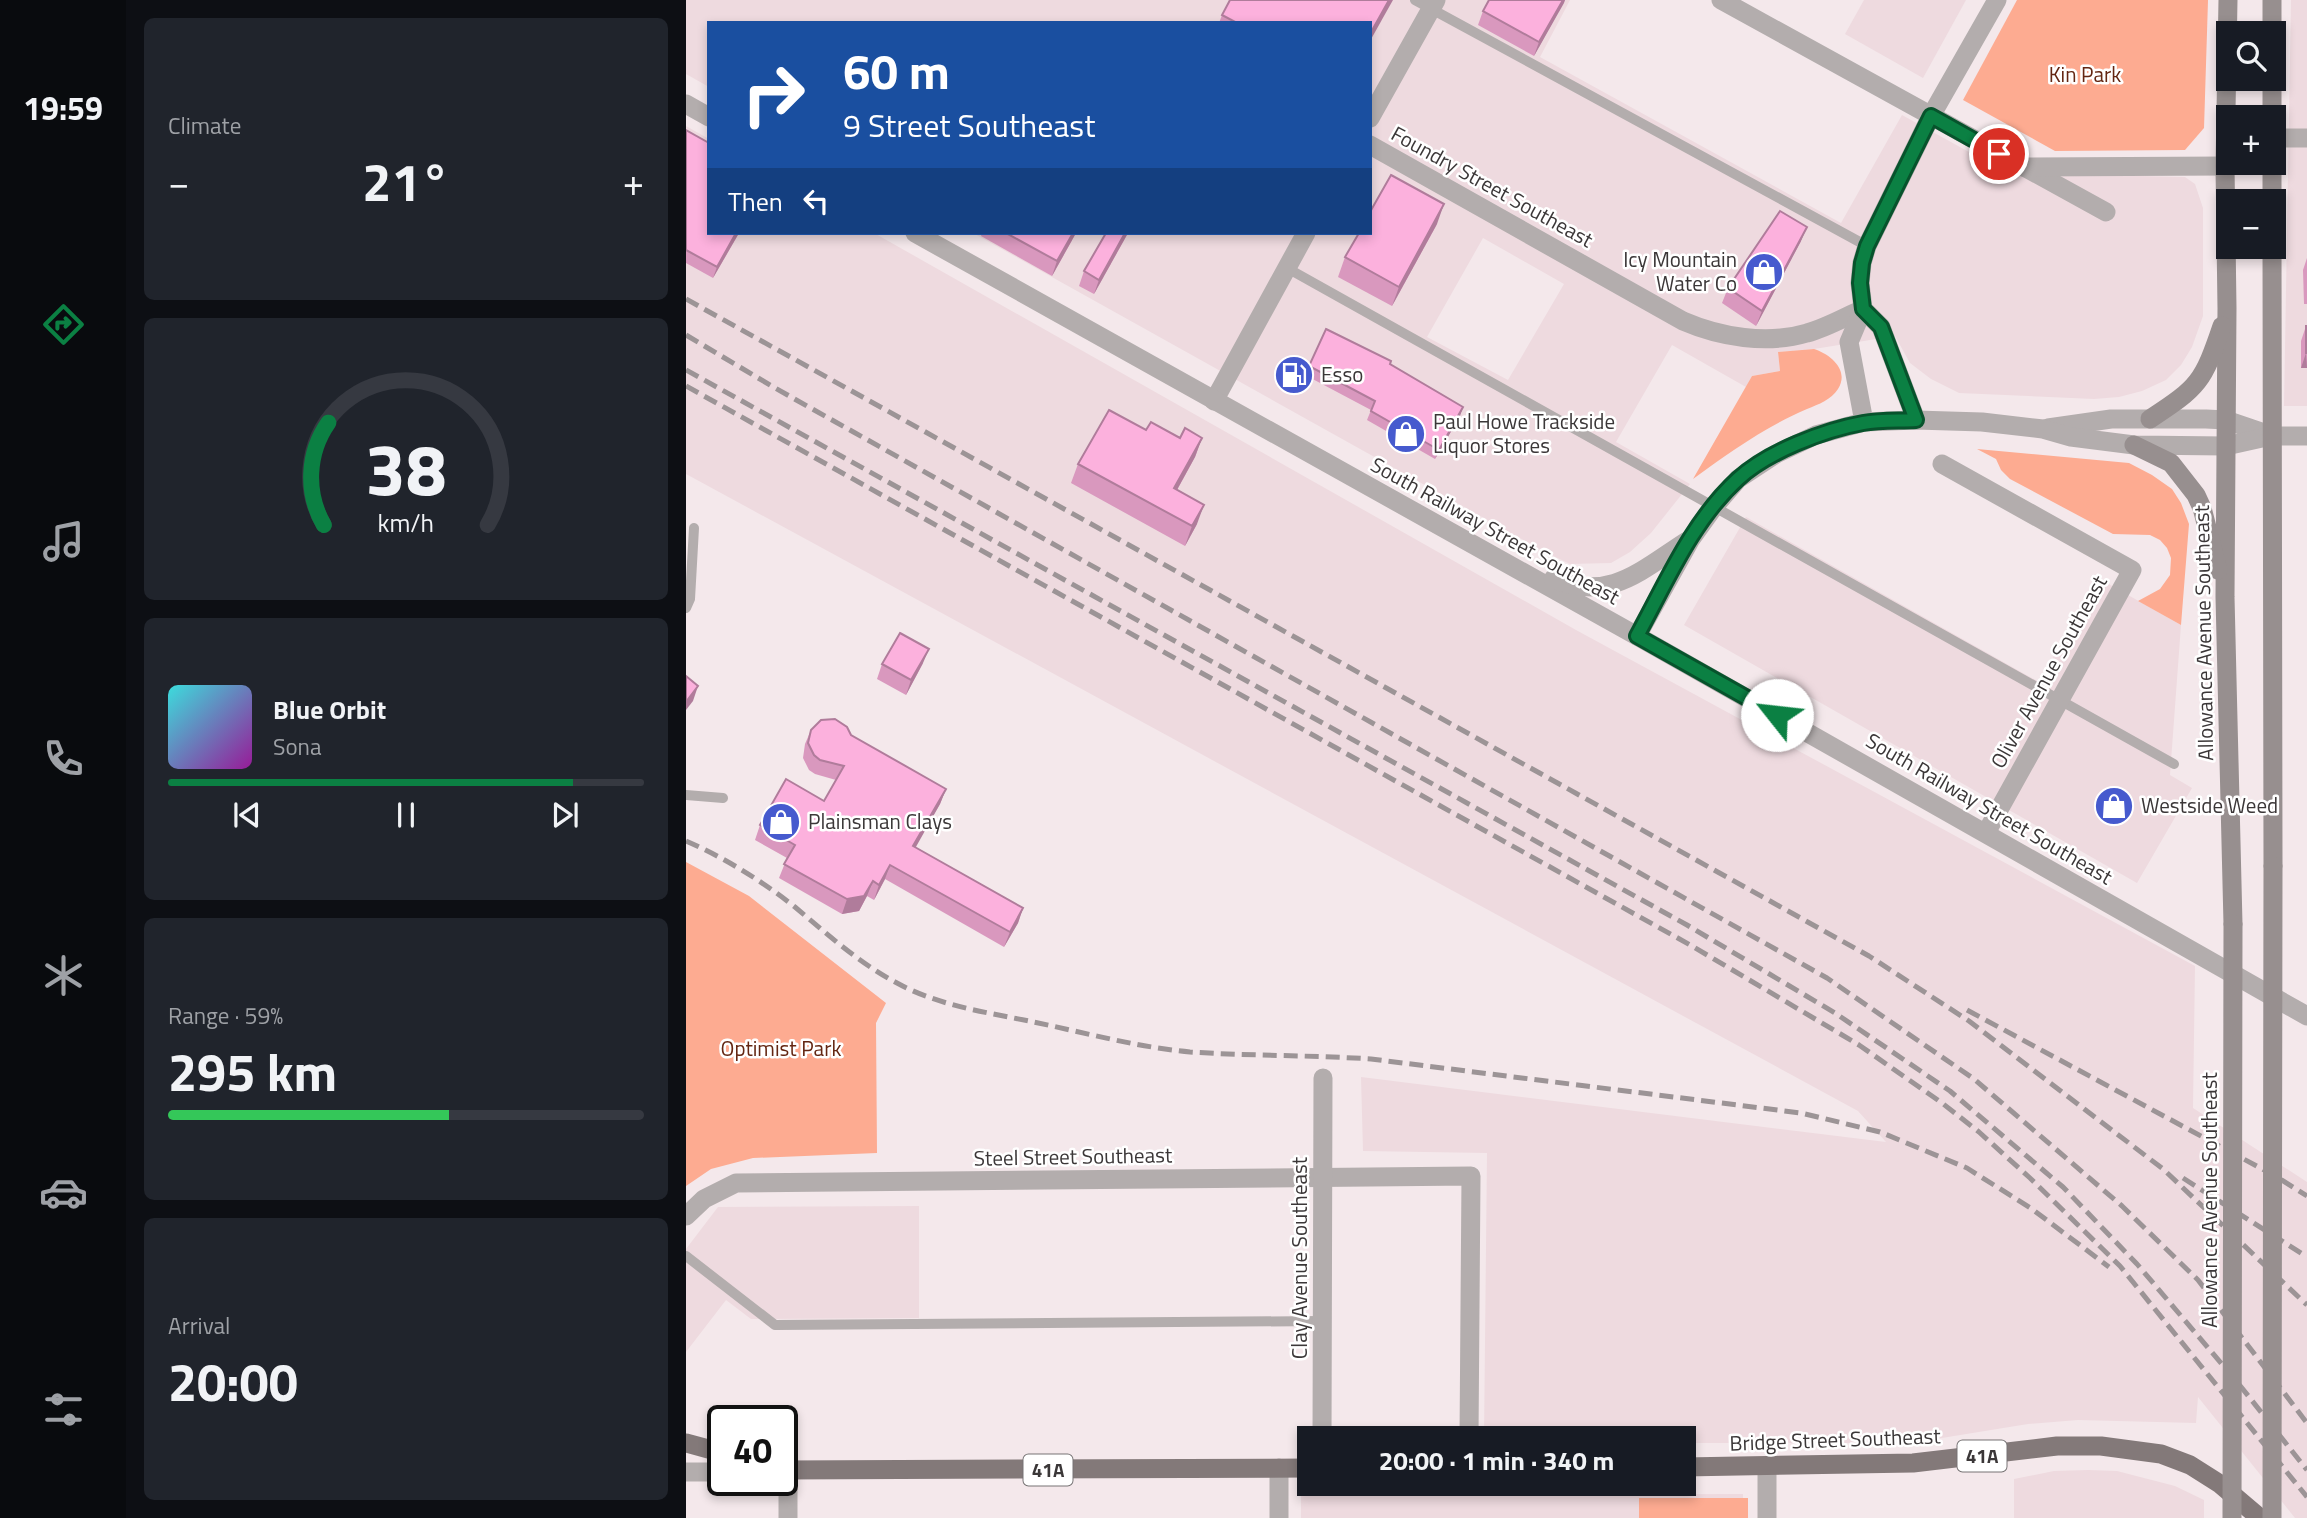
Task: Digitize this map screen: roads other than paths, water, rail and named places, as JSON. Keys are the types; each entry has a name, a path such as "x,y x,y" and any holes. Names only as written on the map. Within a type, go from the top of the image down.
{"main road":[{"name":"Allowance Avenue Southeast","path":"2226,105 2228,0"},
{"path":"2272,0 2272,21"},
{"name":"Allowance Avenue Southeast","path":"2225,175 2227,308 2224,597 2233,924 2232,1518"},
{"path":"2272,259 2272,1518"},
{"path":"2150,419 2184,396 2202,377 2227,308"},
{"path":"2134,445 2171,463 2196,495 2202,508 2224,597"},
{"path":"686,1443 707,1449"},
{"name":"Bridge Street Southeast","path":"1696,1467 1913,1463 2057,1446 2101,1446 2161,1454 2189,1465 2220,1484 2260,1518"},
{"name":"41A","path":"798,1471 1297,1468"}],"street":[{"path":"1721,0 2106,212"},
{"path":"1864,422 1849,342 1863,309 1860,283 1867,246 1931,116 1997,0"},
{"path":"1372,114 1427,3"},
{"path":"686,104 707,116"},
{"path":"2286,138 2307,138"},
{"name":"Foundry Street Southeast","path":"1372,146 1683,321 1701,328 1726,336 1794,336 1818,330 1863,309"},
{"path":"2022,167 2216,166"},
{"name":"South Railway Street Southeast","path":"919,235 1475,548 1637,636 2307,1016"},
{"path":"1214,401 1305,235"},
{"path":"1863,309 1881,327 1916,420"},
{"path":"2043,429 2110,419 2226,420 2271,436"},
{"path":"1637,636 1691,539 1738,479 1776,454 1816,435 1864,422 1916,420 1982,422 2043,429 2071,438 2134,445 2225,446 2271,436 2307,436"},
{"name":"Oliver Avenue Southeast","path":"1942,464 2132,570 1986,833"},
{"path":"1475,548 1570,586 1599,589 1621,582 1691,539"},
{"name":"Clay Avenue Southeast","path":"1322,1078 1322,1426"},
{"name":"Steel Street Southeast","path":"686,1216 704,1199 736,1183 1471,1175 1469,1426"},
{"path":"1767,1466 1767,1518"},
{"path":"1279,1468 1279,1518"},
{"path":"686,1472 707,1472"},
{"path":"786,1496 788,1518"}],"lane":[{"path":"1427,3 1867,246"},
{"path":"1287,268 2174,764"},
{"path":"686,608 690,599 694,528"},
{"path":"686,795 723,798"},
{"path":"686,1256 775,1325 1322,1321"}],"railway":[{"path":"686,299 1869,956 1969,1021 2163,1169 2307,1305"},
{"path":"686,335 775,388 1827,978 1974,1079 2122,1206 2198,1280 2307,1423"},
{"path":"686,370 1687,925 1835,1013 1950,1091 2063,1187 2137,1264 2238,1383 2307,1470"},
{"path":"686,386 1692,946 1859,1045 1979,1132 2120,1266 2307,1497"},
{"path":"686,841 729,862 770,888 844,948 883,975 912,991 944,1002 1170,1050 1371,1059 1801,1113 1880,1132 1967,1168 2032,1209 2109,1267"},
{"path":"1967,1010 2277,1177 2307,1196"},
{"path":"2183,1178 2307,1257"}],"place":[{"name":"Icy Mountain Water Co","path":"1764,272"},
{"name":"Esso","path":"1294,375"},
{"name":"Paul Howe Trackside Liquor Stores","path":"1406,434"},
{"name":"Westside Weed","path":"2114,806"},
{"name":"Plainsman Clays","path":"781,822"}],"park label":[{"name":"Kin Park","path":"2085,75"},
{"name":"Optimist Park","path":"781,1049"}]}
